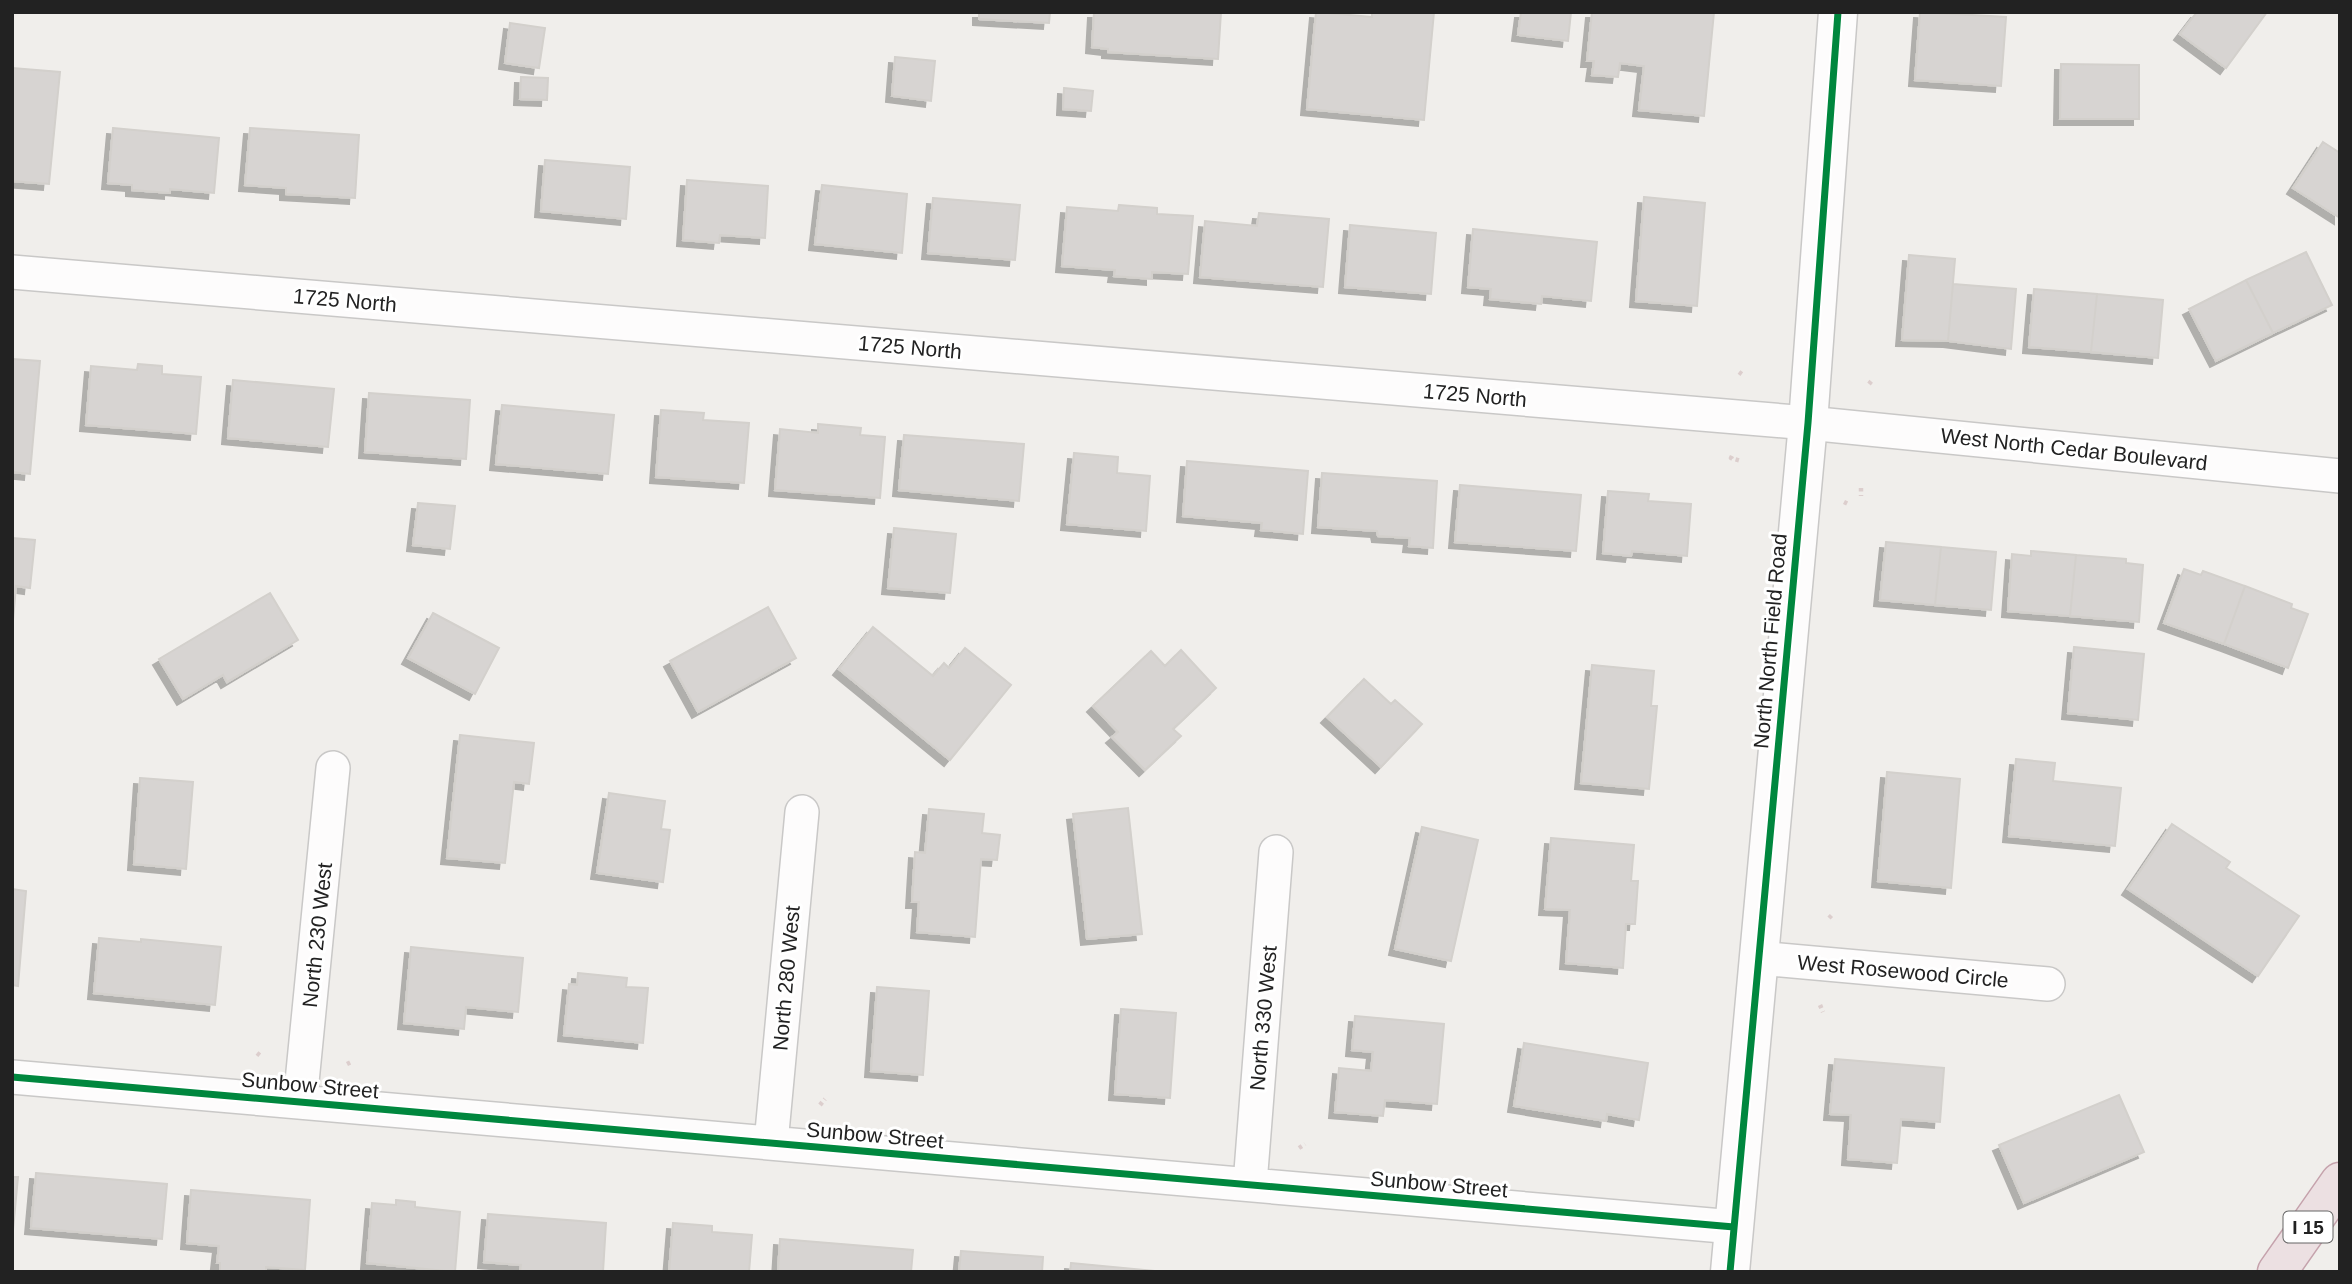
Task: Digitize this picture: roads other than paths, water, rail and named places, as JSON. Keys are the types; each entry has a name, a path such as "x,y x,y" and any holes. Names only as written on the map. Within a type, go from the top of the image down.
{"highway":[{"name":"I 15","path":"2277,1272 2340,1182"}],"street":[{"name":"North North Field Road","path":"1730,1272 1808,423 1838,12"},
{"name":"1725 North","path":"12,272 1808,423"},
{"name":"West North Cedar Boulevard","path":"1808,423 2340,476"},
{"name":"North 230 West","path":"300,1102 333,768"},
{"name":"North 280 West","path":"771,1143 802,812"},
{"name":"North 330 West","path":"1250,1184 1276,852"},
{"name":"West Rosewood Circle","path":"1758,958 2048,984"},
{"name":"Sunbow Street","path":"12,1077 1734,1227"}]}
